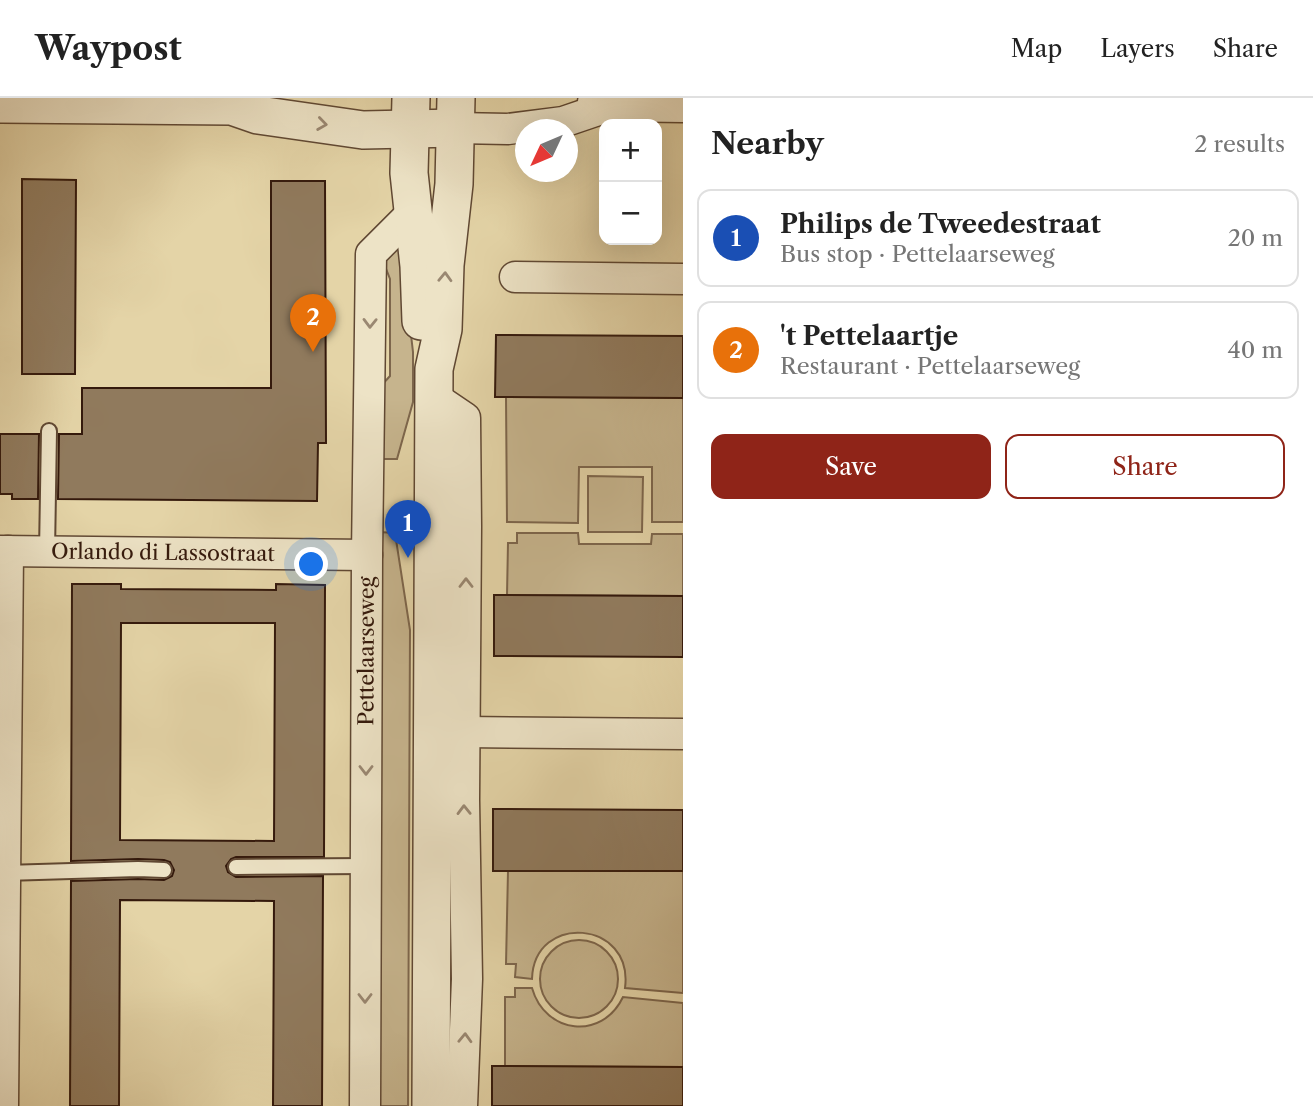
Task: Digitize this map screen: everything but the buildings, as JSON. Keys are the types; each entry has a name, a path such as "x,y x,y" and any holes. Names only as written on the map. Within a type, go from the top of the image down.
{"street":[{"path":"575,98 610,106 683,107"},
{"path":"0,104 240,102 258,115 363,130 410,113 456,113 508,129 563,122 610,106"},
{"path":"410,113 409,173 419,266 421,329 434,383 465,418 467,527 464,732 467,979 462,1106"},
{"path":"431,1106 434,383 443,329 445,265 454,184 456,113"},
{"name":"Pettelaarseweg","path":"365,1106 371,254 413,212"},
{"path":"515,277 683,279"},
{"path":"3,1106 4,551"},
{"name":"Orlando di Lassostraat","path":"4,551 367,555"},
{"path":"464,732 683,734"}],"lane":[{"path":"47,552 49,431"},
{"path":"236,867 366,866"},
{"path":"5,873 164,870"}],"shaded area":[{"path":"400,240 413,352 413,402 397,459 378,459 379,388 390,376 390,279 383,261"},
{"path":"506,397 683,398 683,522 652,522 652,467 579,467 578,523 507,522"},
{"path":"588,476 643,477 642,532 588,532"},
{"path":"379,532 395,533 410,630 408,1106 375,1106"},
{"path":"517,533 578,533 579,544 651,544 652,534 683,534 683,596 507,595 508,543 517,543"},
{"path":"508,871 683,871 683,993 625,988 624,965 615,948 600,938 583,933 565,934 549,943 537,957 532,979 515,977 516,964 506,964"},
{"path":"579,940 594,943 607,951 615,964 618,979 615,994 607,1007 594,1015 579,1018 564,1015 551,1007 543,994 540,979 543,964 551,951 564,943"},
{"path":"515,988 532,988 549,1015 561,1023 574,1026 588,1026 602,1021 614,1011 623,997 683,1003 683,1067 505,1066 505,997 515,997"}],"place":[{"name":"'t Pettelaartje","path":"313,352"},
{"name":"Philips de Tweedestraat","path":"408,558"}]}
